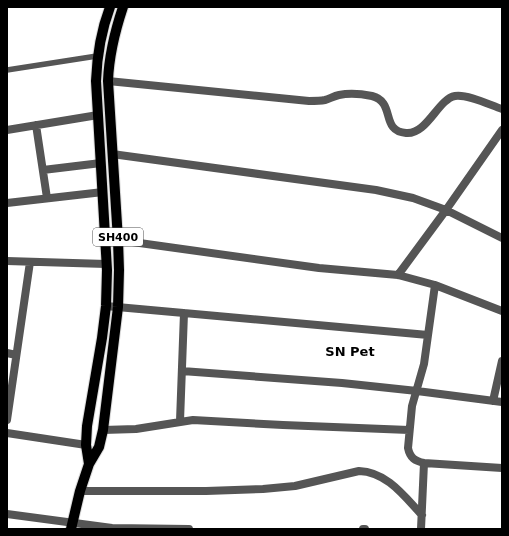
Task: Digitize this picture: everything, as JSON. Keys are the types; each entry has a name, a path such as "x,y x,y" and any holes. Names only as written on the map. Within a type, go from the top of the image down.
{"main road":[{"name":"SH400","path":"89,464 86,445 87,426 106,306 103,192 96,81 98,47 110,7"},
{"name":"SH400","path":"72,526 80,491 89,464 99,446 103,430 118,307 118,240 108,81 111,49 123,7"}],"street":[{"path":"108,81 309,101 324,100 338,95 352,94 373,96 382,100 388,110 389,122 395,130 406,134 415,132 432,119 447,100 456,96 468,98 502,109"},
{"path":"7,130 98,115"},
{"path":"36,125 47,198"},
{"path":"398,275 502,130"},
{"path":"112,154 376,190 413,198 446,210 502,238"},
{"path":"43,170 101,164"},
{"path":"7,203 103,192"},
{"path":"118,240 319,268 398,275 435,285 502,311"},
{"path":"7,261 106,264"},
{"path":"7,420 11,354 30,262"},
{"path":"435,285 424,364 412,406 409,430 409,455 415,461 424,463 502,468"},
{"path":"106,306 428,335"},
{"path":"180,421 184,313"},
{"path":"493,401 502,361"},
{"path":"182,372 342,383 502,402"},
{"path":"103,430 143,428 193,420 409,430"},
{"path":"7,432 86,445"},
{"path":"421,529 424,463"},
{"path":"80,491 206,491 263,489 295,486 359,471 369,471 381,476 395,487 422,515"},
{"path":"7,514 72,526 189,529"}],"lane":[{"path":"7,70 98,56"}],"district":[{"name":"SN Pet","path":"350,351"}]}
